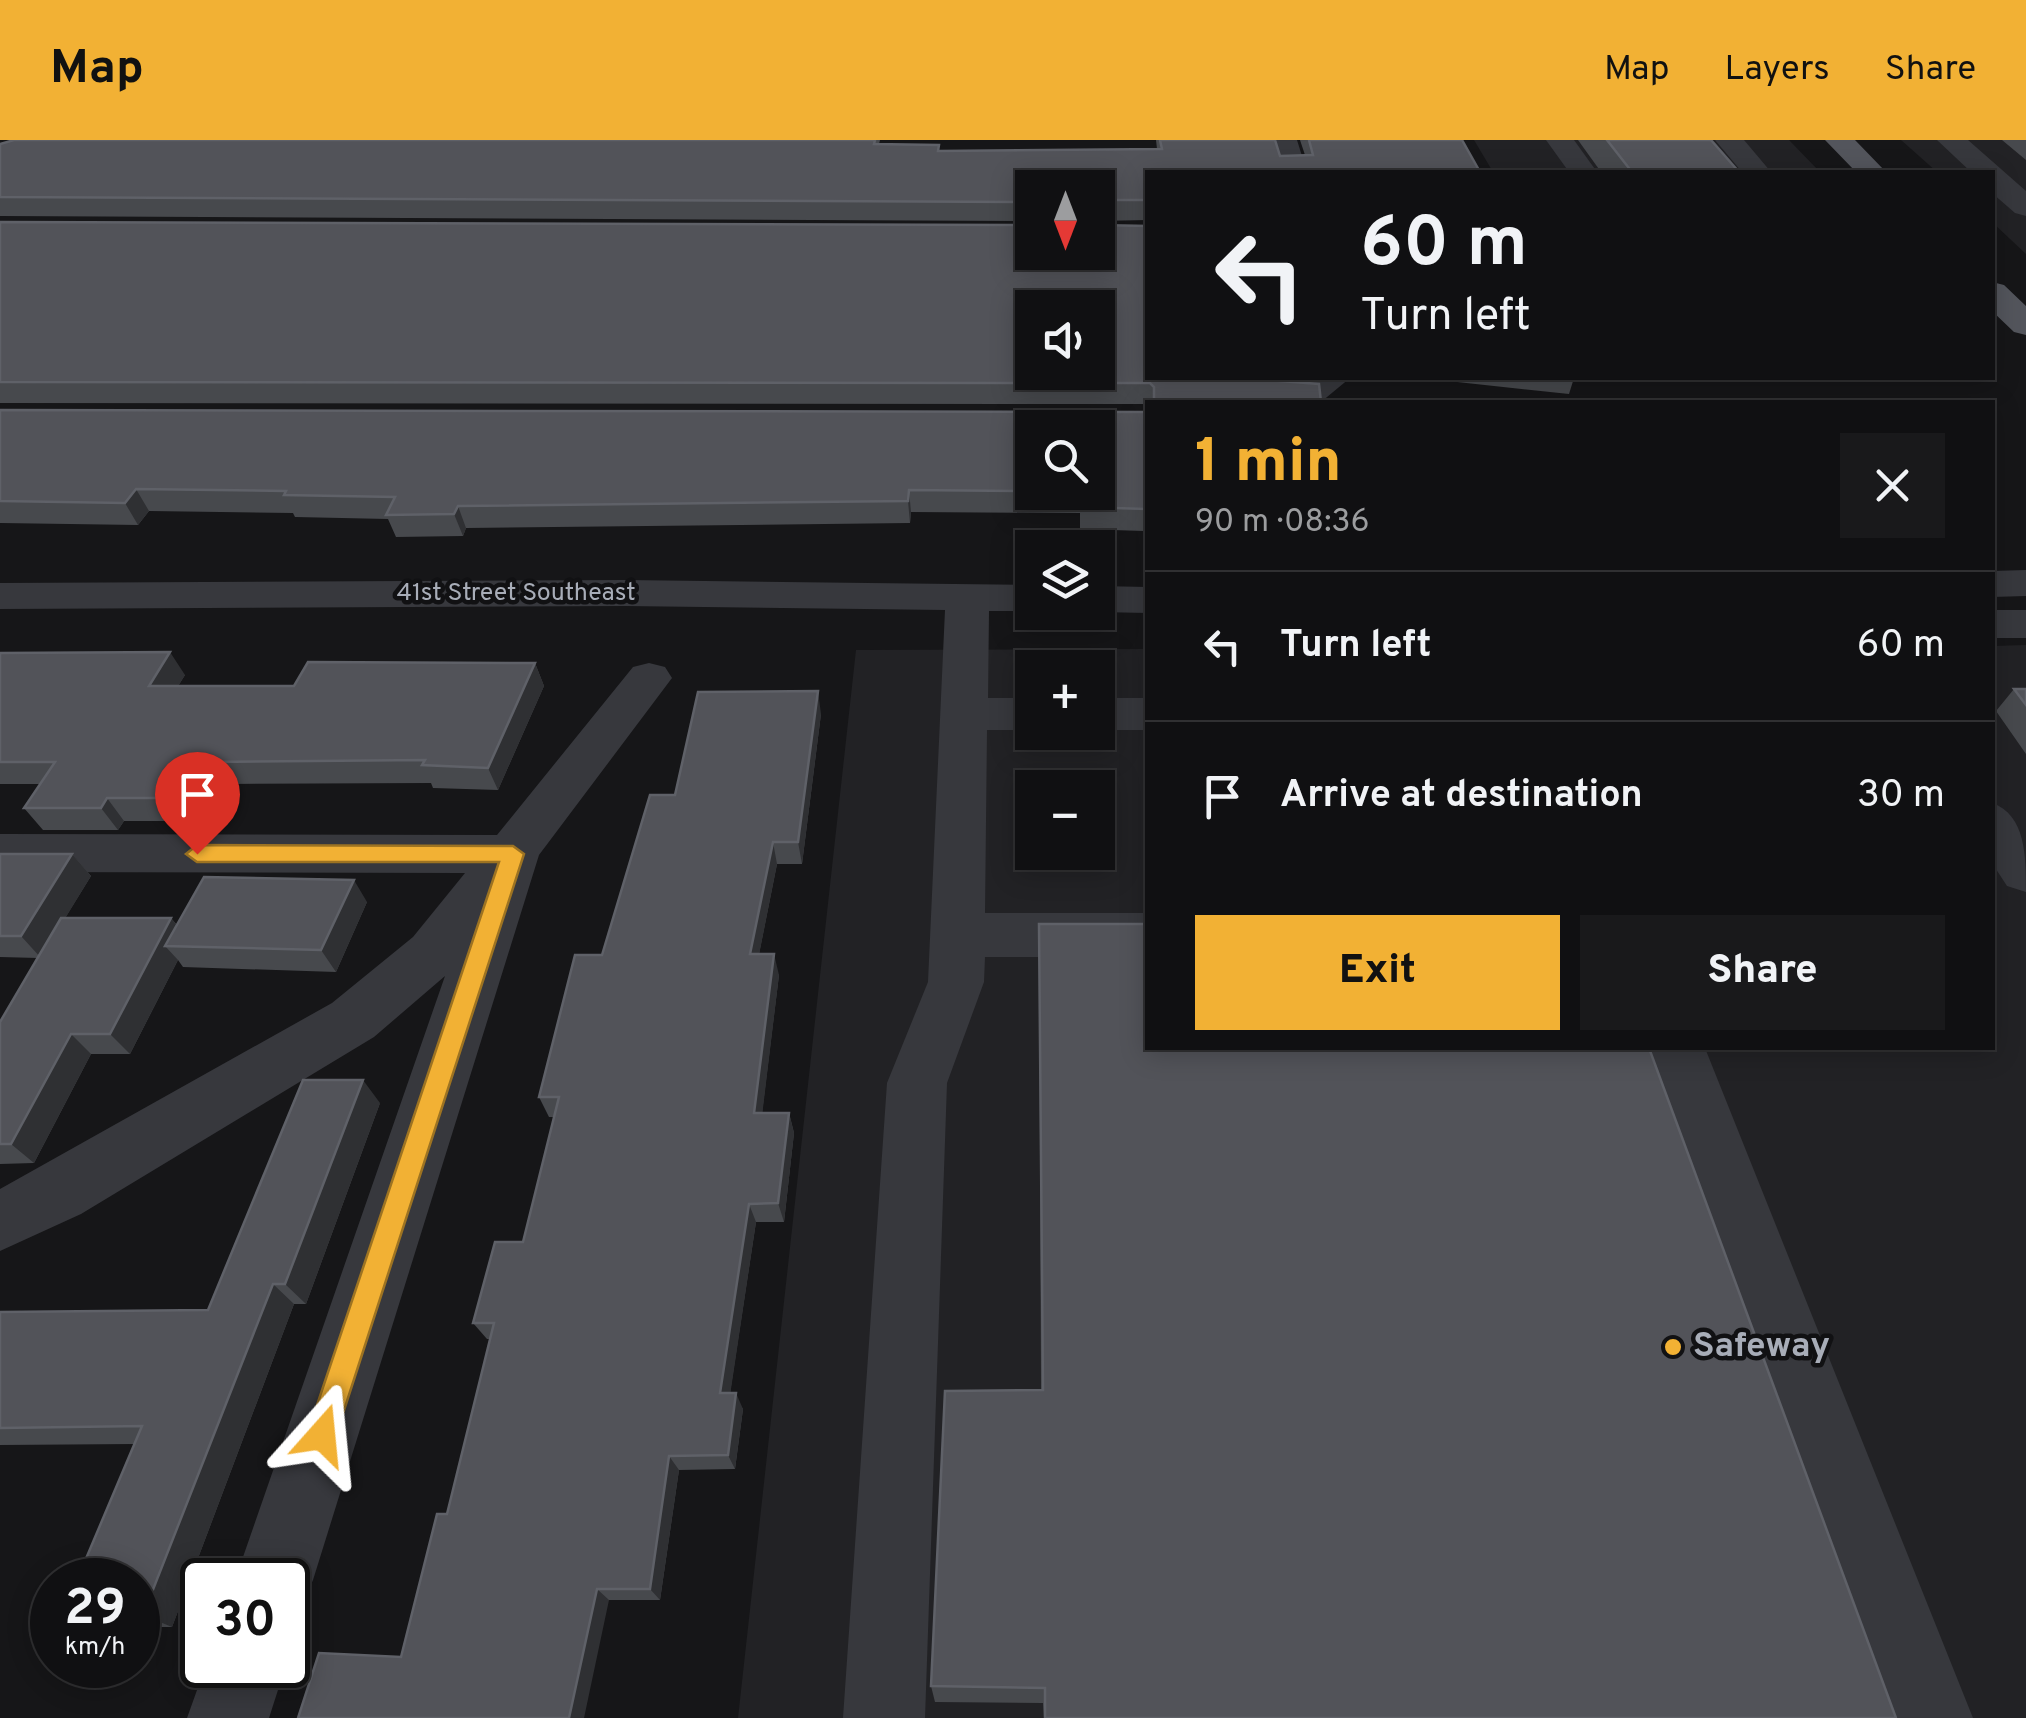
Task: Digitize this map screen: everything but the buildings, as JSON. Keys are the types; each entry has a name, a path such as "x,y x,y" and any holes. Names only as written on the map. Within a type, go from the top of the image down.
{"main road":[{"path":"1839,140 1870,170"},
{"path":"1995,295 2026,325"}],"street":[{"path":"1283,140 1293,170"},
{"path":"1560,140 1582,170"},
{"path":"1729,140 1756,170"},
{"path":"1951,140 1984,170"},
{"path":"1995,180 2026,208"},
{"path":"1995,209 2026,208"},
{"path":"1301,400 1329,380"},
{"path":"1995,584 2026,583"},
{"name":"41st Street Southeast","path":"0,596 625,594 1015,598"},
{"path":"884,1718 918,1084 956,982 968,597"},
{"path":"1115,599 1145,600"},
{"path":"1995,624 2026,624"},
{"path":"0,1221 58,1193 354,1020 433,953 649,678"},
{"path":"963,714 1015,714"},
{"path":"1115,714 1145,714"},
{"path":"1995,825 2026,872"},
{"path":"0,854 513,854"},
{"path":"281,1558 513,854"},
{"path":"958,935 1145,935"},
{"path":"1677,1050 1932,1718"},
{"path":"228,1718 238,1688"}],"shaded area":[{"path":"1474,140 1789,140 1818,170 1492,170"},
{"path":"1901,140 2026,140 2026,254 1995,225 1995,170 1935,170"},
{"path":"2026,645 2026,1718 738,1718 856,650 1145,649 1145,1050 1995,1050 1995,646"}],"place":[{"name":"Safeway","path":"1673,1347"}],"route":[{"path":"197,854 513,854 322,1435"}]}
